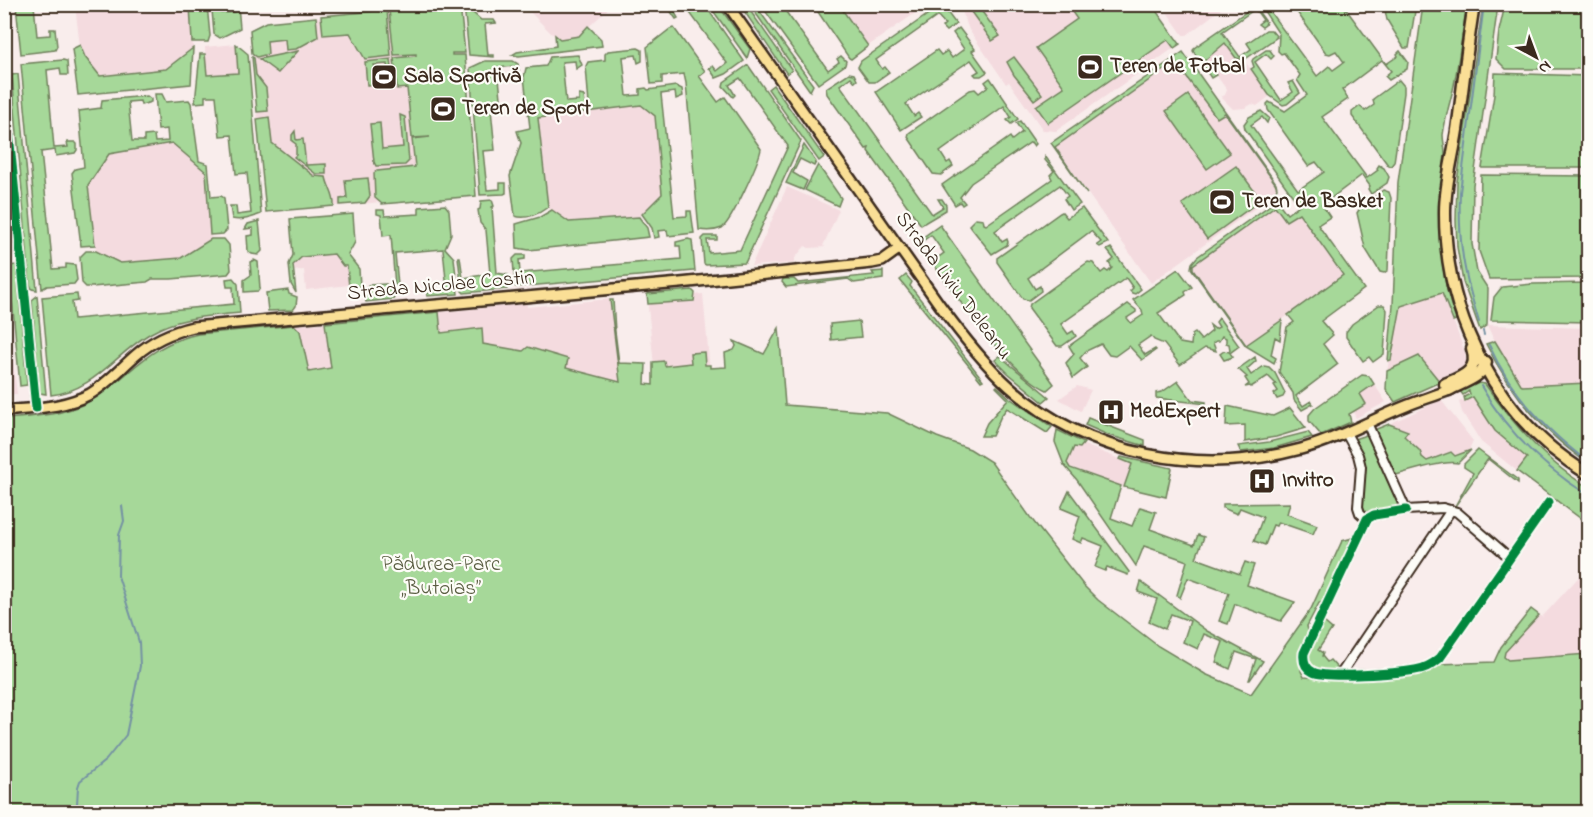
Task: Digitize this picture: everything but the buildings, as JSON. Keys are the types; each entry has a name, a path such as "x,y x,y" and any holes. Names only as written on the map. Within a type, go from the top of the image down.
{"highway":[{"path":"1448,385 1469,372 1474,364 1474,356 1456,310 1446,269 1446,195 1474,4"},
{"path":"1452,159 1448,221 1453,269 1464,315 1486,362 1485,369"},
{"path":"1452,159 1453,244 1459,283 1468,315 1487,356 1507,389 1564,458"},
{"path":"1446,242 1450,277 1457,306 1485,369 1492,373 1515,407 1564,458"},
{"path":"1448,385 1485,369"},
{"path":"1448,385 1481,380 1488,382 1509,410 1546,449 1588,474"}],"main road":[{"name":"Strada Liviu Deleanu","path":"727,4 959,330 979,355 1010,386 1059,421 1104,442 1158,457 1221,461 1280,454 1304,448 1346,433 1448,385"},
{"name":"Strada Nicolae Costin","path":"4,411 67,403 90,394 154,342 193,327 865,264 882,261 900,249"}],"street":[{"path":"4,83 36,408"},
{"path":"1367,423 1406,510"},
{"path":"1346,433 1360,461 1358,507 1360,513 1367,519"},
{"path":"1510,558 1463,515 1451,510 1443,508 1406,510 1374,515 1367,519 1304,653 1304,662 1311,671 1340,675 1415,670 1435,663 1440,658 1510,558 1549,502"},
{"path":"1340,675 1451,510"}],"shaded area":[{"path":"962,4 1143,5 1174,48 1056,131 1043,130 1009,82 1006,84 969,30 960,6"},
{"path":"75,5 190,5 193,48 166,69 100,76 80,47"},
{"path":"442,5 459,6 475,194 266,212 250,30 266,22"},
{"path":"523,5 612,5 579,36 560,39"},
{"path":"839,5 927,5 868,46"},
{"path":"1162,5 1226,5 1187,35 1183,35"},
{"path":"1225,43 1236,58 1244,60 1270,96 1257,106 1252,104 1245,108 1233,109 1221,97 1227,90 1205,60"},
{"path":"236,44 238,73 206,75 205,47"},
{"path":"1175,62 1217,118 1224,113 1277,188 1272,196 1151,283 1055,147"},
{"path":"642,105 655,116 662,194 639,217 569,222 550,209 538,117"},
{"path":"172,143 206,172 211,240 181,258 120,263 96,251 88,185 94,174 109,154"},
{"path":"787,187 839,210 823,246 826,247 809,248 805,246 795,258 795,263 751,266"},
{"path":"1275,206 1286,221 1299,212 1343,276 1247,345 1193,269 1193,265"},
{"path":"337,250 347,266 349,285 306,290 304,270 293,271 293,255"},
{"path":"694,293 694,295 703,294 712,393 653,385 654,366 647,297"},
{"path":"1443,293 1465,353 1467,369 1440,382 1421,360 1387,371 1401,306"},
{"path":"610,299 621,382 566,368 568,359 528,347 523,351 483,344 482,328 441,333 439,312"},
{"path":"325,323 331,368 309,372 300,332 294,325"},
{"path":"1487,325 1588,328 1588,383 1522,386 1498,349"},
{"path":"12,352 17,394 5,395 5,353"},
{"path":"1374,384 1386,402 1356,418 1353,412 1360,394"},
{"path":"1077,386 1091,390 1081,411 1059,399"},
{"path":"1473,397 1495,431 1528,458 1517,471 1481,442 1462,412 1459,402"},
{"path":"1441,400 1473,441 1471,450 1455,456 1427,461 1404,436 1408,431 1389,424"},
{"path":"1074,441 1132,464 1124,487 1064,465"},
{"path":"1588,567 1588,654 1508,660 1504,657 1505,652 1539,615 1542,617"}],"green space":[{"path":"16,5 34,5 37,36 50,35 50,29 55,29 57,46 55,50 21,54"},
{"path":"190,5 207,5 210,36 208,42 192,42"},
{"path":"233,5 238,5 240,28 220,38 214,34 212,10 220,7 221,13 234,12"},
{"path":"460,5 465,53 452,53 452,55 465,55 476,196 382,204 375,198 374,173 415,167 412,139 430,137 412,138 407,88 397,89 394,58 416,56 416,54 394,55 389,10"},
{"path":"464,5 481,20 494,20 496,23 485,24 488,55 494,55 494,57 469,55"},
{"path":"674,5 705,5 744,61 716,78 709,68 713,66 717,71 727,63 685,6 675,13 678,18 676,19 669,9"},
{"path":"709,5 718,5 750,49 747,58"},
{"path":"740,5 746,5 792,70 787,74"},
{"path":"750,5 755,5 813,85 810,91"},
{"path":"761,5 781,5 828,70 839,62 837,59 841,56 846,61 845,65 818,84"},
{"path":"820,5 839,5 868,46 851,59 849,58 818,12 817,8"},
{"path":"966,5 977,5 1000,36 992,41"},
{"name":"Teren de Fotbal","path":"1067,5 1152,5 1180,44 1174,48 1168,40 1048,123 1036,106 1064,87 1036,48 1077,19"},
{"path":"1261,5 1279,5 1270,12 1317,76 1329,66 1333,70 1344,62 1336,51 1326,53 1292,5 1306,7 1343,5 1386,64 1398,56 1400,51 1408,62 1407,69 1389,80 1385,76 1391,71 1382,60 1342,90 1348,99 1322,117 1367,178 1378,170 1379,165 1384,168 1389,177 1387,183 1371,194 1368,189 1370,186 1362,175 1322,205 1330,217 1318,225 1364,289 1321,321 1333,335 1323,344 1338,364 1296,396 1303,406 1311,401 1313,404 1302,410 1279,372 1287,327 1294,322 1288,315 1343,275 1299,213 1286,221 1275,206 1193,265 1193,269 1246,345 1282,320 1280,340 1275,337 1271,355 1276,358 1274,363 1246,346 1191,268 1197,257 1273,203 1278,202 1287,214 1299,205 1245,129 1244,124 1249,117 1261,111 1269,118 1267,123 1262,117 1251,125 1298,190 1324,172 1316,162 1308,166 1268,110 1269,102 1285,111 1307,95 1297,80 1300,75 1284,53 1281,54 1278,51 1279,34"},
{"path":"1384,5 1416,5 1409,48 1404,48 1387,20"},
{"path":"1423,5 1467,5 1443,135 1445,153 1441,216 1442,258 1449,299 1456,320 1453,321 1442,293 1401,306 1391,360 1388,361 1393,305 1398,182"},
{"path":"1483,5 1498,5 1473,185 1472,244 1477,272 1488,289 1487,325 1480,330 1463,282 1457,247 1456,220 1457,182"},
{"path":"1505,5 1588,5 1588,69 1506,69 1496,59"},
{"path":"940,6 956,24 946,31 942,27 945,24 938,16 876,60 882,69 885,67 889,72 875,82 869,82 858,67 861,61"},
{"path":"1255,7 1266,22 1265,25 1262,27 1258,24 1263,20 1255,9 1222,32 1240,57 1251,49 1247,43 1266,30 1271,30 1277,37 1244,60 1236,58 1225,43 1205,60 1216,75 1211,78 1193,51 1194,48"},
{"path":"387,10 391,56 365,59 350,33 323,35 321,16"},
{"path":"316,17 318,37 296,49 286,50 285,39 267,41 268,54 257,57 252,53 250,30 266,22"},
{"path":"588,26 601,39 602,46 512,55 517,52 556,46 555,35 560,39 579,36"},
{"path":"674,28 705,71 699,76 718,102 725,97 761,149 732,214 722,228 716,230 699,230 684,74 662,76 662,83 651,84 647,47"},
{"path":"959,28 975,49 972,51 987,72 976,76 974,74 979,71 971,60 906,104 914,116 918,113 921,117 901,130 876,92 937,50 941,55 947,51 952,58 964,49 953,33"},
{"path":"236,44 248,54 261,214 239,220 232,219 230,206 236,206 237,215 251,213 247,173 236,174 232,135 220,136 216,96 205,96 205,102 195,103 200,54 205,54 207,75 238,73"},
{"path":"80,45 85,57 100,76 166,69 193,48 191,84 78,95 72,49"},
{"path":"638,48 642,50 642,61 638,63 636,55 623,57 627,96 640,95 640,89 646,88 648,90 676,86 682,89 683,96 676,99 675,92 661,94 674,217 687,216 687,211 691,211 694,233 668,236 667,230 658,231 659,237 654,238 652,228 642,214 662,194 655,116 641,105 538,118 548,207 532,216 515,216 510,176 521,143 517,131 530,128 524,77 526,68 546,66 550,57 578,55 582,65 576,69 575,61 562,62 566,102 579,101 579,95 584,96 585,105 589,105 586,66 588,62 605,60 605,54 608,51"},
{"path":"1266,50 1270,50 1274,56 1271,59 1266,54 1255,62 1281,100 1293,92 1288,83 1293,81 1300,93 1287,104 1283,105 1269,95 1251,69 1254,67 1253,59"},
{"path":"298,51 278,73 259,59"},
{"path":"1183,52 1276,183 1277,188 1225,113 1217,118 1175,62 1055,147 1087,194 1051,143"},
{"path":"252,57 256,75 266,88 268,111 257,112"},
{"path":"1014,57 1042,94 1034,100 1014,75 1007,62"},
{"path":"391,59 394,88 390,88 387,64 374,65 376,85 367,85 365,62"},
{"path":"67,61 68,75 61,75 60,68 47,70 54,148 68,147 67,142 75,142 77,150 75,153 56,156 55,150 41,152 53,269 66,268 66,264 75,265 77,280 74,284 47,286 42,289 21,64"},
{"path":"485,61 513,61 518,64 519,73 514,74 513,66 498,68 502,108 491,109 495,150 483,151 487,190 500,189 500,183 506,183 504,194 480,195 470,68"},
{"path":"748,65 801,141 745,263 706,265 704,264 702,239 705,236 717,236 717,240 707,240 709,253 740,250 788,146 740,78 729,85 735,95 733,97 723,86 724,82"},
{"path":"849,73 854,74 857,80 855,82 851,77 840,85 932,214 943,207 938,199 942,199 946,205 946,210 921,225 868,151 869,148 866,149 827,94 826,88"},
{"path":"1495,73 1588,76 1588,168 1482,168 1494,95"},
{"path":"18,74 37,290 32,289 30,284 12,75"},
{"path":"990,78 1018,119 1011,124 1007,120 1011,117 1004,106 940,152 947,163 950,161 953,166 941,175 933,174 908,137 909,133 970,90 975,89 979,93 988,86 985,82"},
{"path":"1399,80 1404,86 1404,93 1394,162 1391,166 1352,116 1352,112 1360,106 1365,111 1374,105 1373,99"},
{"path":"773,85 824,157 819,161 768,89"},
{"path":"155,94 162,94 166,102 189,100 191,103 199,161 208,164 211,197 224,198 227,230 223,234 210,235 206,172 172,143 109,154 88,185 95,245 81,246 72,173 75,169 84,167 79,111 101,108 102,100 147,96 151,102 141,105 140,101 128,102 132,141 144,141 144,136 154,135 155,142 168,141 167,129 158,130"},
{"name":"Teren de Fotbal","path":"1188,95 1230,153 1207,169 1166,111"},
{"path":"400,115 405,117 409,161 405,165 376,166 370,124 380,123 382,149 403,147"},
{"path":"269,117 272,143 314,176 326,177 334,206 266,212 257,119"},
{"path":"1020,121 1036,144 1034,146 1031,142 971,183 960,197 965,203 962,205 960,202 955,205 942,185 1010,137 1012,140 1022,132 1016,123"},
{"path":"295,131 296,140 303,139 306,165 326,164 326,174 316,174 294,157 296,144 292,141 292,135"},
{"path":"804,145 816,162 814,166 800,159 793,173 807,181 803,190 786,183"},
{"path":"1045,156 1080,204 1071,210 1064,199 1068,196 1060,185 995,231 1002,242 1007,239 1008,242 992,254 969,225 976,218 983,219 986,225 1052,179 1050,175 1054,171 1045,160"},
{"path":"818,165 841,198 838,206 805,190"},
{"name":"Teren de Basket","path":"1236,166 1261,200 1207,239 1182,204"},
{"path":"1481,175 1588,176 1588,278 1489,279 1479,251"},
{"path":"368,178 370,196 365,203 340,205 340,199 347,198 345,180"},
{"path":"1383,190 1389,192 1391,198 1388,270 1384,273 1380,272 1365,248 1357,213"},
{"path":"492,200 497,273 508,275 510,283 507,289 464,293 458,257 460,257 463,278 490,274 486,230 480,223 478,210 481,201"},
{"path":"445,205 449,210 451,234 445,248 454,258 458,294 427,296 427,293 447,290 443,249 395,253 398,285 395,286 391,235 383,236 381,215 377,214 377,210 384,210 385,216 419,214 419,207"},
{"path":"1082,208 1108,243 1100,247 1097,245 1101,242 1091,231 1028,278 1035,289 1040,286 1041,291 1029,300 1023,299 997,262 997,258 1060,213 1062,212 1067,218"},
{"path":"552,210 569,222 639,217 647,228 649,237 529,250 517,248 516,224 540,217"},
{"path":"353,214 355,242 348,255 359,269 360,286 349,287 347,266 343,266 334,254 302,257 293,265 296,293 291,284 289,264 293,255 290,219"},
{"path":"259,221 262,251 258,255 248,251 247,236 253,235 253,228 245,229 248,224"},
{"path":"940,225 1054,384 1047,390 1032,381 1001,351 969,313 932,262 944,253 931,235 920,243 919,240"},
{"path":"211,239 224,239 229,245 231,270 228,274 152,279 147,282 92,287 86,287 82,283 80,257 86,251 96,251 120,263 181,258"},
{"path":"692,240 695,271 515,286 513,259 517,255 525,255 525,259 519,260 520,273 681,259 680,246 676,246 676,242"},
{"path":"1111,248 1141,289 1135,294 1132,293 1130,291 1133,288 1126,278 1061,324 1068,334 1073,331 1076,336 1062,346 1057,346 1029,308 1030,304 1088,262 1093,263 1101,273 1105,270 1108,272 1112,268 1109,263 1114,259 1107,250"},
{"path":"254,260 258,262 260,288 258,291 244,292 244,280 251,275 250,262"},
{"path":"16,265 27,385 20,386 9,266"},
{"path":"1178,269 1192,287 1185,292 1186,295 1158,313 1180,343 1191,345 1192,335 1195,333 1201,340 1212,331 1210,325 1215,329 1219,327 1216,322 1219,318 1239,346 1230,353 1233,357 1224,360 1220,354 1230,350 1226,338 1222,336 1219,341 1213,343 1216,351 1205,348 1180,365 1164,344 1154,340 1151,336 1138,345 1145,355 1156,350 1142,360 1129,346 1115,356 1109,355 1101,344 1086,351 1080,358 1087,367 1073,378 1066,363 1074,354 1069,346 1128,304 1136,310 1127,318 1131,323 1143,315 1142,310 1133,300"},
{"path":"883,271 883,279 854,283 848,279 786,287 782,282 783,279 794,279 798,283 874,275 872,272"},
{"path":"906,275 912,282 910,286 983,380 981,381 900,280"},
{"path":"233,278 238,284 240,313 194,318 161,328 138,341 92,379 66,392 51,395 42,297 77,294 78,301 72,302 74,319 234,304 233,287 227,287 226,279"},
{"path":"1588,283 1588,322 1491,320 1494,297 1502,287"},
{"path":"386,284 391,289 394,299 366,302 364,292 369,285"},
{"path":"288,290 289,294 297,297 293,310 268,311 266,293"},
{"path":"692,290 695,293 694,301 648,304 647,294"},
{"path":"37,296 46,394 40,393 32,300"},
{"name":"Pădurea-Parc „Butoiaș”","path":"610,300 613,300 619,363 646,364 645,384 653,385 653,362 664,361 665,366 691,363 690,353 704,352 705,365 710,365 710,368 726,367 725,353 734,350 736,346 734,341 764,354 779,328 785,405 887,413 937,437 970,449 991,462 1030,517 1084,586 1098,600 1158,646 1205,674 1251,694 1311,609 1342,541 1351,538 1348,546 1351,547 1325,601 1319,603 1307,626 1309,635 1300,655 1301,671 1304,677 1339,679 1428,670 1439,664 1494,662 1501,647 1531,609 1539,615 1505,652 1504,657 1508,660 1588,654 1588,812 5,812 5,419 41,416 76,408 111,387 155,351 198,334 294,325 300,331 309,372 331,368 325,323 439,312 441,333 482,328 483,344 523,351 528,347 568,359 566,368 620,382"},
{"path":"1379,305 1384,305 1387,310 1384,354 1373,362 1369,357 1363,361 1346,337 1346,332 1352,324"},
{"path":"859,321 861,337 831,340 830,324"},
{"path":"1495,341 1522,386 1588,383 1588,463 1542,425 1517,395 1486,344"},
{"path":"1000,356 1049,397 1043,402 1008,373 995,360"},
{"path":"1419,356 1440,382 1395,402 1386,389 1387,371"},
{"path":"1255,357 1256,361 1247,369 1251,375 1264,366 1269,367 1275,373 1285,393 1283,397 1277,399 1274,394 1278,391 1274,385 1276,384 1268,376 1251,387 1245,387 1249,384 1245,378 1247,377 1238,369"},
{"path":"1362,375 1369,376 1374,384 1360,394 1366,404 1349,414 1351,422 1321,435 1309,421 1309,415 1315,408"},
{"path":"1178,381 1192,400 1206,402 1206,404 1156,398 1156,393 1162,392"},
{"path":"1479,383 1485,384 1531,441 1558,466 1588,487 1588,524 1517,471 1527,458 1495,431 1473,397 1465,401 1464,397 1470,394 1469,391 1463,395 1460,391"},
{"path":"997,386 1011,399 1052,427 1047,433 1007,408 992,436 981,436 987,423 1008,399"},
{"path":"1227,406 1273,416 1290,408 1306,428 1276,437 1245,442 1245,425 1226,426"},
{"path":"1088,418 1145,440 1145,446 1108,435 1085,425"},
{"path":"1389,424 1408,431 1404,436 1427,461 1451,452 1455,456 1471,450 1458,463 1416,469 1393,476 1374,430"},
{"path":"1057,430 1084,443 1080,448 1074,447 1067,463 1070,468 1121,486 1111,518 1132,526 1140,507 1156,512 1150,529 1194,545 1198,535 1204,537 1196,558 1240,574 1245,562 1254,565 1247,585 1295,602 1281,621 1235,604 1228,624 1219,621 1229,593 1188,578 1180,598 1177,595 1187,561 1144,546 1136,566 1077,480 1064,465 1055,442"},
{"path":"1308,432 1312,437 1274,448 1241,452 1238,446 1269,442"},
{"path":"1369,434 1398,503 1396,508 1365,512 1362,509 1363,460 1354,439"},
{"path":"1478,450 1518,480 1518,483 1488,459 1455,506 1473,473 1464,467 1464,464"},
{"path":"1121,457 1172,468 1166,497 1124,487 1132,464 1120,459"},
{"path":"1069,491 1129,572 1128,575 1107,567 1105,571 1095,567 1103,546 1083,538 1081,543 1072,539 1080,516 1061,508"},
{"path":"1290,503 1287,514 1317,525 1313,534 1278,522 1276,526 1273,525 1265,545 1254,541 1263,517 1240,508 1237,514 1223,508 1223,504"},
{"path":"1141,582 1207,631 1263,661 1250,680 1256,659 1236,652 1230,669 1216,662 1223,642 1204,634 1198,649 1183,642 1190,621 1171,614 1165,629 1149,622 1157,599 1138,592"},
{"path":"1330,606 1324,622 1332,629 1318,650 1323,653 1322,656 1327,662 1330,660 1338,669 1334,672 1317,671 1310,665 1307,654"}],"waterway":[{"path":"1479,322 1463,258 1460,192 1484,4"},
{"path":"1483,331 1484,335"},
{"path":"1489,345 1508,379 1531,410 1588,462"},
{"path":"1481,386 1502,418 1528,447 1542,461 1588,495"},
{"path":"72,812 77,804 80,781 106,760 126,735 140,666 139,642 118,576 119,535 124,521 122,506"}],"cycle path":[{"path":"4,83 36,408"},
{"path":"1406,510 1374,515 1367,519 1304,653 1305,664 1313,672 1332,675 1394,673 1422,669 1440,658 1549,502"}],"place":[{"name":"Teren de Fotbal","path":"1090,67"},
{"name":"Sala Sportivă","path":"384,77"},
{"name":"Teren de Sport","path":"443,109"},
{"name":"Teren de Basket","path":"1222,202"},
{"name":"MedExpert","path":"1111,412"},
{"name":"Invitro","path":"1262,481"}]}
